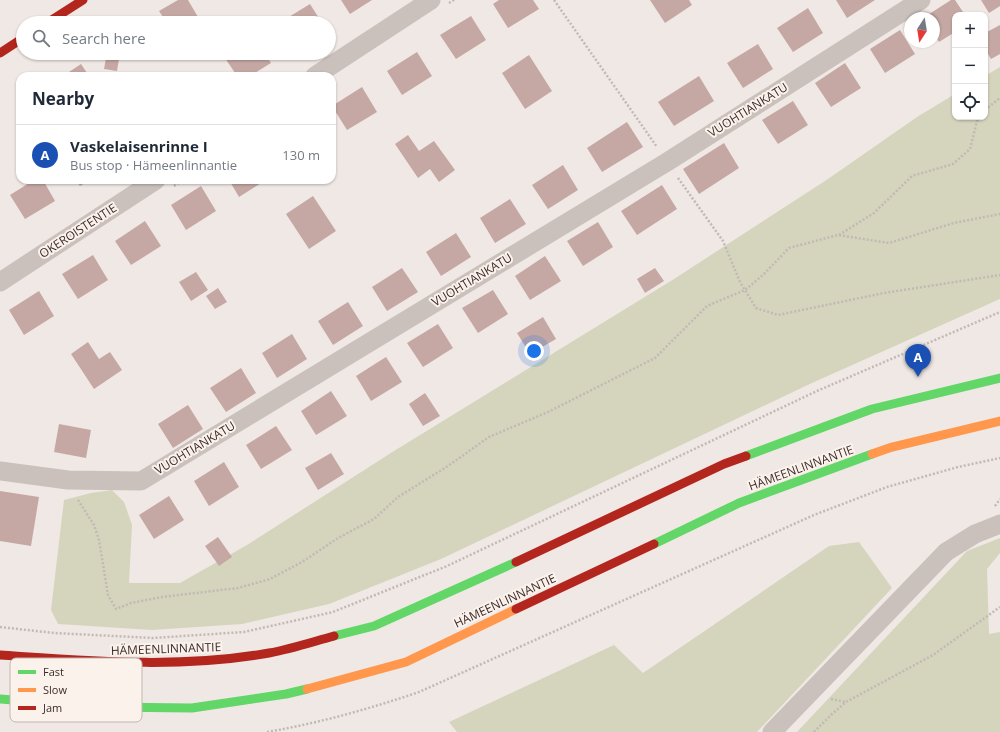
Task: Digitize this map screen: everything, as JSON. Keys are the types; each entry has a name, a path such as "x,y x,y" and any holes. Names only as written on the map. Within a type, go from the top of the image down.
{"main road":[{"path":"57,16 82,0"},
{"path":"0,53 16,43"},
{"name":"HÄMEENLINNANTIE","path":"142,663 206,661 270,653 374,626 463,587 724,464 872,409 1000,378"},
{"name":"HÄMEENLINNANTIE","path":"142,707 192,708 286,694 406,662 739,503 892,447 1000,422"},
{"name":"HÄMEENLINNANTIE","path":"0,655 46,658"},
{"name":"HÄMEENLINNANTIE","path":"0,699 10,700"}],"street":[{"path":"321,72 431,0"},
{"name":"VUOHTIANKATU","path":"0,471 62,479 140,481 667,162 921,0"},
{"name":"OKEROISTENTIE","path":"0,282 150,184"},
{"path":"772,732 946,552 975,534 1000,524"}],"path":[{"path":"554,0 723,241 745,290 756,308 778,315 884,293 1000,275"},
{"path":"988,108 1000,98"},
{"path":"62,479 94,525 99,540 108,595 116,609 131,603 162,597 238,588 270,579 302,562 338,538 374,518 398,497 448,466 489,437 548,412 655,358 707,306 745,290 763,275 789,248 838,235 874,213 912,176 953,164 970,149 977,120"},
{"path":"838,235 889,243 954,223 1000,214"},
{"path":"0,627 54,633 153,638 244,632 333,612 447,566 817,391 1000,312"},
{"path":"267,732 306,725 365,710 418,692 814,515 887,487 958,467 1000,458"},
{"path":"814,732 846,702 933,655 1000,607"}],"green space":[{"path":"1000,67 1000,299 812,383 441,559 329,604 242,624 152,630 58,624 51,610 64,500 91,493 112,490 124,502 132,525 129,583 180,583 247,545 394,451 674,279 828,179 917,117 952,96 952,120 988,120 988,74"},
{"path":"1000,538 1000,553 987,569 989,634 1000,632 1000,732 797,732 967,551"},
{"path":"859,542 892,588 757,732 457,732 449,722 614,645 643,673 829,546"}],"building":[{"path":"178,0 188,0 197,16 162,16 159,11"},
{"path":"341,0 372,0 350,14"},
{"path":"499,0 533,0 539,9 508,28 493,4"},
{"path":"650,0 689,0 692,5 665,23"},
{"path":"836,0 875,0 847,18"},
{"path":"951,0 955,0 963,12 952,12 952,34 940,41 940,12 932,12"},
{"path":"981,0 1000,0 1000,6 989,13"},
{"path":"310,4 318,16 290,16"},
{"path":"808,8 823,33 793,52 777,28"},
{"path":"471,16 486,40 456,59 440,35"},
{"path":"1000,25 1000,54 991,59 988,54 988,31"},
{"path":"900,30 904,36 904,48 911,48 915,54 885,73 870,49"},
{"path":"758,44 773,69 743,88 727,63"},
{"path":"417,52 432,76 402,95 387,71"},
{"path":"529,55 552,91 525,109 502,73"},
{"path":"106,60 119,60 117,71 104,69"},
{"path":"226,60 269,60 271,63 256,72 234,72"},
{"path":"845,63 861,88 831,107 815,83"},
{"path":"81,64 86,72 69,72"},
{"path":"699,76 714,101 674,126 658,102"},
{"path":"362,87 377,112 347,130 336,112 336,103"},
{"path":"793,101 808,125 778,144 762,120"},
{"path":"627,122 643,147 602,172 587,148"},
{"path":"408,135 419,151 434,141 455,170 439,182 430,169 418,178 395,144"},
{"path":"724,143 739,168 699,194 683,169"},
{"path":"563,165 578,190 548,209 532,185"},
{"path":"28,184 45,184 55,201 25,219 10,195"},
{"path":"231,184 260,184 239,197"},
{"path":"662,185 677,209 637,235 621,211"},
{"path":"201,186 216,211 186,230 171,205"},
{"path":"313,196 336,231 309,249 286,214"},
{"path":"510,199 526,224 495,243 480,218"},
{"path":"145,221 161,246 131,265 115,241"},
{"path":"598,222 613,247 583,266 567,241"},
{"path":"456,233 471,257 441,276 426,252"},
{"path":"93,255 108,280 78,299 62,274"},
{"path":"545,256 561,281 530,300 515,276"},
{"path":"402,268 418,292 387,311 372,287"},
{"path":"655,268 664,281 645,293 637,279"},
{"path":"196,272 208,290 191,301 179,282"},
{"path":"218,288 227,302 215,309 206,296"},
{"path":"493,290 508,314 478,333 462,308"},
{"path":"39,291 54,316 24,335 9,310"},
{"path":"348,302 363,326 333,345 318,321"},
{"path":"543,317 556,339 530,354 517,333"},
{"path":"438,324 453,348 423,367 407,343"},
{"path":"292,334 307,359 277,378 262,353"},
{"path":"88,342 99,359 110,352 122,370 94,389 71,354"},
{"path":"386,357 402,382 371,401 356,376"},
{"path":"241,368 256,393 226,412 210,388"},
{"path":"331,391 347,416 316,435 301,411"},
{"path":"425,393 440,416 423,426 409,404"},
{"path":"188,405 203,429 173,448 158,424"},
{"path":"59,424 91,430 86,458 54,452"},
{"path":"276,426 292,450 261,469 246,445"},
{"path":"331,453 344,474 318,490 305,468"},
{"path":"224,462 239,487 209,506 194,481"},
{"path":"0,491 39,497 31,546 0,541"},
{"path":"169,496 184,520 154,539 139,515"},
{"path":"218,537 232,557 219,566 205,546"}],"traffic: fast":[{"path":"746,456 872,409 1000,378"},
{"path":"654,544 739,503 872,454"},
{"path":"334,636 374,626 516,562"},
{"path":"142,707 192,708 286,694 307,689"},
{"path":"0,699 10,700"}],"traffic: slow":[{"path":"872,454 892,447 1000,421"},
{"path":"307,689 406,662 516,609"}],"traffic: jam":[{"path":"58,16 83,0"},
{"path":"0,53 16,43"},
{"path":"516,562 724,464 746,456"},
{"path":"516,609 654,544"},
{"path":"142,662 202,661 236,658 269,653 334,636"},
{"path":"0,655 50,658"}],"place":[{"name":"Vaskelaisenrinne I","path":"918,377"}]}
